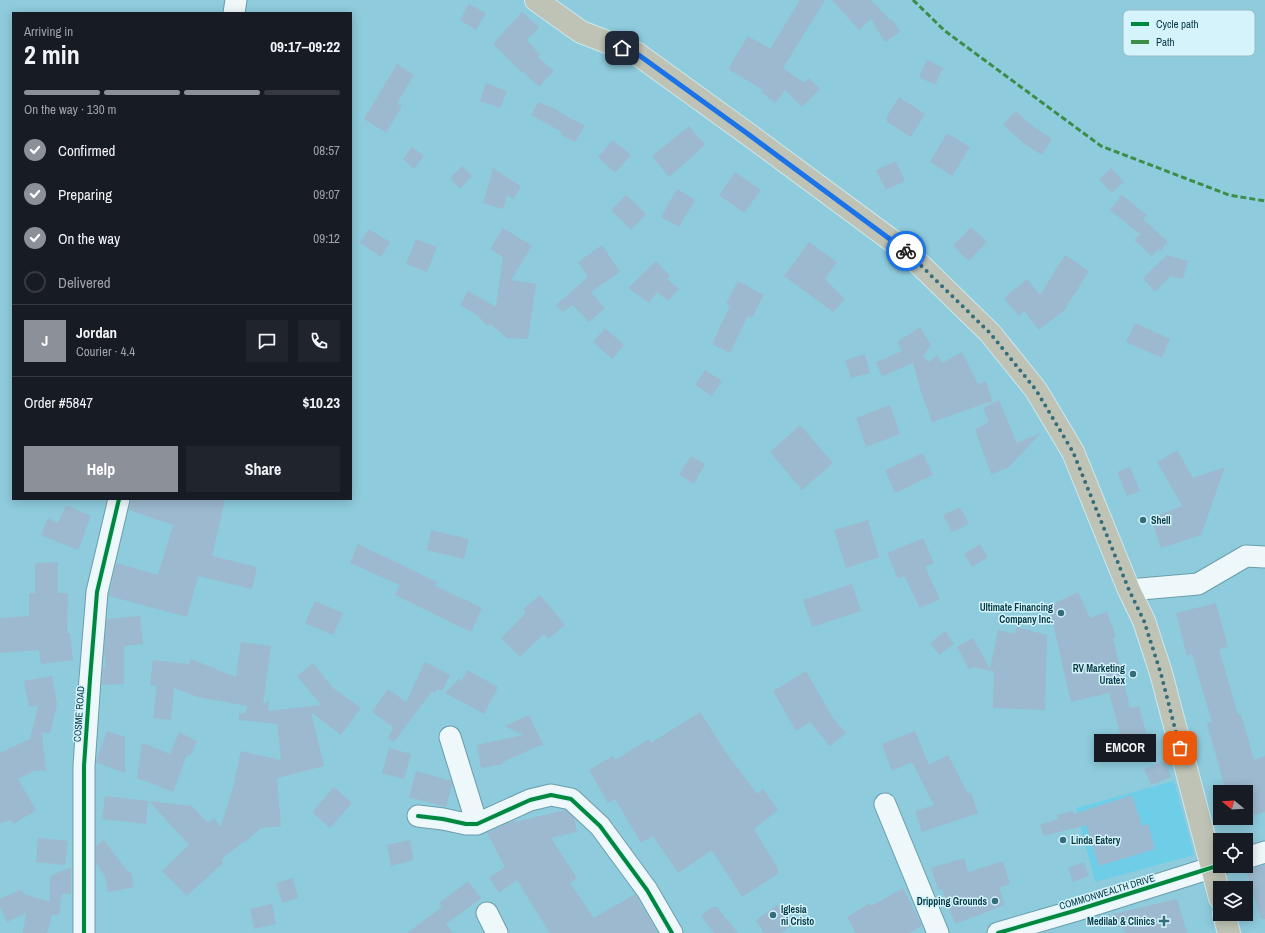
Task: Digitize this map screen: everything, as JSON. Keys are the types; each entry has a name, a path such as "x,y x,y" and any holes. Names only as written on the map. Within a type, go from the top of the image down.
{"highway":[{"path":"536,0 581,32 636,53 906,251 990,333 1036,390 1073,452 1129,590 1144,621 1161,674 1213,856"},
{"path":"1226,921 1229,933"}],"street":[{"path":"234,12 236,0"},
{"name":"COSME ROAD","path":"84,933 84,766 91,663 97,592 119,500"},
{"path":"1129,590 1198,584 1246,556 1265,557"},
{"path":"450,737 477,824"},
{"path":"418,816 466,824 477,824 537,798 551,795 571,799 600,826 647,890 672,933"},
{"path":"885,804 938,933"},
{"path":"1253,856 1265,852"},
{"name":"COMMONWEALTH DRIVE","path":"998,933 1074,911 1213,867"},
{"path":"487,913 497,933"}],"shaded area":[{"path":"1174,781 1194,855 1095,882 1076,808"}],"building":[{"path":"800,0 825,0 783,68 804,83 809,78 820,89 802,107 785,90 775,103 761,92 763,90 728,69 748,36 770,49"},
{"path":"832,0 871,0 890,20 892,19 900,32 885,42 871,19 859,30"},
{"path":"469,4 486,13 476,30 460,20"},
{"path":"522,12 539,27 527,40 540,55 538,57 554,71 539,87 522,71 521,72 493,44"},
{"path":"927,60 943,68 935,85 919,77"},
{"path":"397,64 414,75 397,103 402,106 386,133 364,119"},
{"path":"486,83 507,91 500,108 480,101"},
{"path":"899,97 925,114 911,137 887,122 887,116"},
{"path":"538,102 558,110 585,126 575,142 560,134 562,132 531,115"},
{"path":"1015,111 1034,127 1052,139 1042,155 1026,145 1003,125"},
{"path":"689,126 705,145 669,177 652,156"},
{"path":"947,133 970,147 952,176 930,162"},
{"path":"613,140 631,155 615,173 598,157"},
{"path":"412,147 424,156 414,169 403,159"},
{"path":"896,161 905,181 886,190 876,170"},
{"path":"462,166 472,176 460,189 450,178"},
{"path":"493,168 521,186 514,199 507,195 503,209 483,203"},
{"path":"1111,168 1124,182 1111,193 1099,179"},
{"path":"735,172 761,190 744,213 719,195"},
{"path":"677,189 695,200 679,227 661,217"},
{"path":"626,195 646,214 631,230 611,210"},
{"path":"1122,195 1147,215 1143,219 1168,242 1160,251 1158,249 1152,256 1134,240 1140,234 1110,210"},
{"path":"971,227 987,242 969,261 953,246"},
{"path":"503,228 532,246 511,280 536,284 528,339 507,338 490,324 488,326 477,315 460,305 468,291 496,307 503,257 490,249"},
{"path":"369,229 390,242 381,257 360,243"},
{"path":"416,239 437,247 427,272 406,264"},
{"path":"809,242 837,262 825,279 845,299 833,312 784,276"},
{"path":"602,245 620,272 591,292 605,308 589,322 573,305 562,312 556,305 588,277 578,262"},
{"path":"1065,255 1089,271 1066,307 1067,308 1039,330 1024,311 1019,316 1004,298 1027,279 1040,295"},
{"path":"1167,255 1188,261 1183,279 1171,276 1155,292 1143,278"},
{"path":"656,261 670,276 667,279 679,289 668,301 657,292 649,303 628,288"},
{"path":"738,281 764,295 752,318 748,315 730,353 712,344 730,306 726,304"},
{"path":"1135,323 1170,339 1162,358 1126,342"},
{"path":"920,327 931,345 923,356 929,362 937,355 942,363 962,352 978,384 986,381 992,401 932,422 921,392 913,363 882,376 876,362 902,351 897,342"},
{"path":"605,328 624,345 612,359 593,342"},
{"path":"865,354 870,373 851,378 845,360"},
{"path":"705,370 722,381 712,396 695,385"},
{"path":"999,400 1017,443 1041,433 1008,468 991,474 975,429 989,422 983,408"},
{"path":"890,405 900,434 866,447 856,418"},
{"path":"800,425 833,463 802,490 770,452"},
{"path":"1177,450 1193,478 1225,467 1201,535 1161,548 1151,518 1182,506 1157,462"},
{"path":"923,453 933,475 895,493 885,470"},
{"path":"691,456 705,464 694,484 679,475"},
{"path":"1130,467 1140,491 1127,496 1117,472"},
{"path":"132,500 225,500 212,556 257,567 252,589 198,576 187,617 109,596 116,563 158,575 173,525 129,510"},
{"path":"66,505 91,516 78,550 41,535 48,518 58,523"},
{"path":"960,507 969,524 952,532 943,515"},
{"path":"868,520 879,557 846,568 834,530"},
{"path":"431,530 469,539 464,559 427,550"},
{"path":"923,538 934,563 925,567 940,599 920,608 904,576 898,579 887,553"},
{"path":"358,544 437,582 435,586 482,608 471,632 395,595 400,585 350,563"},
{"path":"980,544 988,557 972,567 964,554"},
{"path":"58,562 58,593 68,593 67,633 70,633 73,660 41,664 39,650 0,653 0,618 29,616 29,593 35,593 35,563"},
{"path":"852,584 861,611 812,627 803,600"},
{"path":"1078,592 1090,618 1107,612 1116,637 1113,638 1130,708 1139,706 1152,755 1128,762 1109,693 1071,702 1049,606"},
{"path":"540,595 565,625 548,639 544,634 520,657 501,638 526,613 523,609"},
{"path":"315,601 343,613 333,635 305,623"},
{"path":"1216,603 1228,647 1219,649 1238,715 1241,714 1254,760 1265,756 1265,812 1253,815 1253,785 1224,785 1207,723 1212,722 1192,654 1187,656 1176,613"},
{"path":"140,616 143,644 124,646 124,684 102,685 103,668 106,668 104,650 107,619"},
{"path":"1017,627 1047,635 1045,710 993,708 994,671 973,667 969,669 957,647 973,638 990,669 998,630 1015,634"},
{"path":"945,631 954,644 939,655 930,643"},
{"path":"241,642 271,646 263,705 269,700 268,711 321,705 297,676 313,663 332,687 361,708 341,735 311,712 324,766 277,778 281,826 261,828 221,860 223,863 187,896 162,871 189,845 149,801 192,806 208,823 214,818 221,827 236,777 241,751 281,760 277,724 239,720 239,714 246,713 247,706 198,697 174,688 171,720 153,718 157,686 150,685 153,660 189,664 191,659 236,677"},
{"path":"425,662 450,675 442,691 437,689 435,693 432,691 394,742 388,738 393,727 372,712 388,689 406,702"},
{"path":"467,670 498,687 484,714 445,693 459,679 462,681"},
{"path":"806,671 833,718 846,733 830,746 810,722 796,731 773,691"},
{"path":"52,676 57,704 50,734 42,732 46,770 34,771 18,779 36,810 14,824 11,820 0,823 0,753 30,739 38,706 29,707 24,681"},
{"path":"700,712 727,754 757,794 763,789 778,810 754,829 778,869 778,874 742,897 712,850 678,873 653,836 641,843 615,799 608,803 589,770 613,756 615,760 649,739 651,743"},
{"path":"529,715 544,746 540,745 503,762 503,764 481,768 477,745 523,735 505,726"},
{"path":"107,731 125,737 125,773 96,762"},
{"path":"915,731 929,765 948,755 968,794 971,792 978,813 922,832 915,811 934,805 912,762 892,771 882,744"},
{"path":"179,732 197,741 190,756 187,755 173,792 137,778 142,743 170,754"},
{"path":"389,748 411,754 404,779 382,773"},
{"path":"1165,761 1171,777 1151,785 1144,769"},
{"path":"416,771 451,781 452,785 446,807 409,797"},
{"path":"334,787 352,803 330,828 312,812"},
{"path":"1132,795 1142,826 1148,824 1155,849 1099,866 1086,825 1044,836 1040,825 1058,819 1057,815 1073,811 1074,814"},
{"path":"105,796 148,801 146,824 102,819"},
{"path":"565,810 574,818 577,832 551,838 577,878 570,883 594,918 635,894 658,933 550,933 517,880 499,893 489,878 505,867 487,833 515,820 515,822"},
{"path":"38,838 68,841 65,865 36,862"},
{"path":"104,840 128,872 131,872 134,887 108,892 105,876 96,863 96,846"},
{"path":"410,840 414,860 391,866 387,845"},
{"path":"964,858 968,872 1003,861 1010,884 999,888 1005,905 955,924 942,889 938,890 931,868"},
{"path":"1084,862 1089,876 1073,882 1068,868"},
{"path":"1265,865 1265,919 1261,919 1253,893 1253,881 1249,881 1247,873 1253,873 1253,868"},
{"path":"71,867 71,894 62,894 59,915 52,915 47,933 23,933 26,913 7,922 0,907 0,899 22,889 24,894 50,902 50,876"},
{"path":"293,878 298,898 282,903 276,883"},
{"path":"468,881 481,898 446,924 453,933 407,933 442,907 439,903"},
{"path":"903,888 922,926 909,933 856,933 847,917 870,903 871,906"},
{"path":"1177,899 1187,933 1126,933 1113,914"},
{"path":"272,904 276,924 254,929 250,909"},
{"name":"Iglesia ni Cristo","path":"777,905 791,926 780,933 764,933 756,920"},
{"path":"712,907 717,907 738,933 714,933 701,916"}],"marked path":[{"path":"913,0 945,31 1101,146 1229,195 1265,201"}],"cycle path":[{"path":"84,933 84,766 90,679 97,592 119,500"},
{"path":"418,816 466,824 477,824 530,800 551,795 571,799 600,826 647,890 672,933"},
{"path":"998,933 1074,911 1213,867"}],"way so far":[{"path":"906,251 990,333 1036,390 1073,452 1129,590 1144,621 1161,674 1180,748"}],"place":[{"name":"Shell","path":"1143,520"},
{"name":"Ultimate Financing Company Inc.","path":"1061,613"},
{"name":"RV Marketing Uratex","path":"1133,674"},
{"name":"EMCOR","path":"1180,748"},
{"name":"Linda Eatery","path":"1063,840"},
{"name":"Dripping Grounds","path":"995,901"},
{"name":"Iglesia ni Cristo","path":"773,915"},
{"name":"Medilab & Clinics","path":"1164,921"}],"route":[{"path":"622,48 636,53 906,251"}]}
